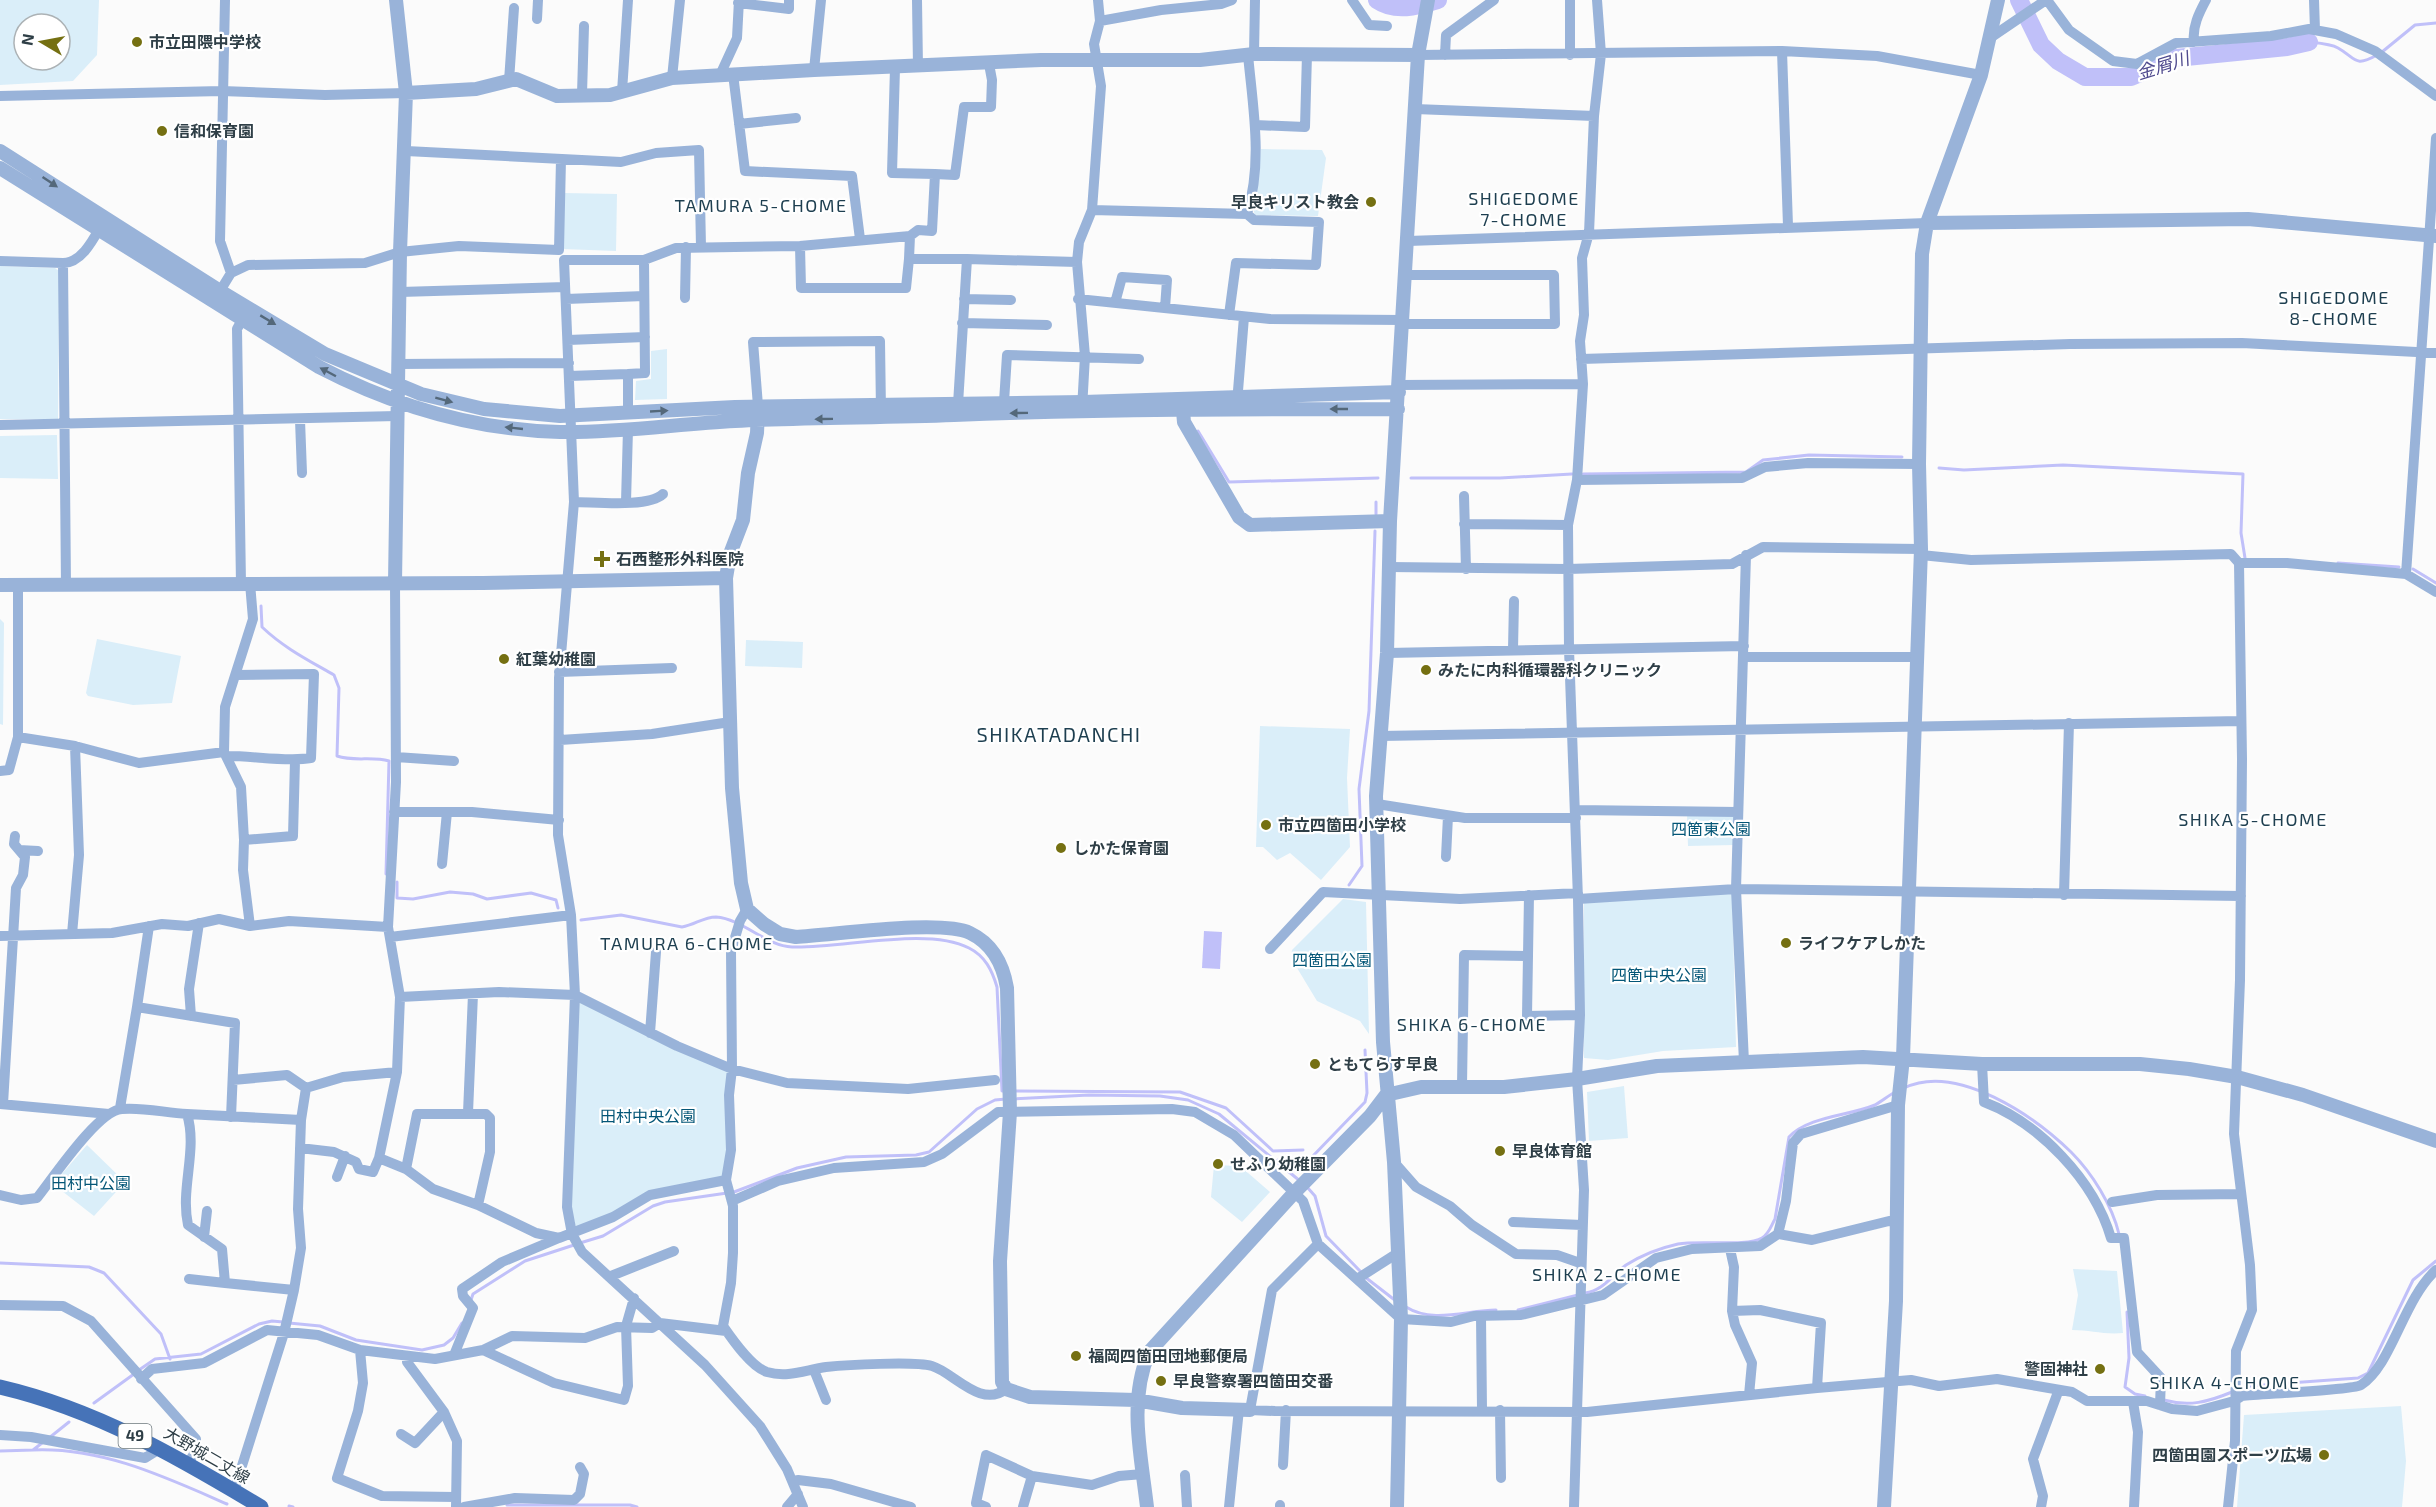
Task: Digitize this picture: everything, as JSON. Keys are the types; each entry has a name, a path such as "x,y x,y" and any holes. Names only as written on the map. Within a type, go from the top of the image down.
{"main road":[{"name":"大野城二丈線","path":"0,1387 89,1416 162,1448 261,1507"}],"street":[{"path":"225,0 220,241 231,273"},
{"path":"300,1148 334,1152 356,1162 359,1169 373,1172 379,1158 397,1072 400,997 389,932 396,757 397,416 406,93 396,0"},
{"path":"537,18 538,0"},
{"path":"622,92 628,0"},
{"path":"672,78 680,0"},
{"path":"789,0 789,9 739,1 737,38 727,74 739,124 745,171 852,176 860,239"},
{"path":"814,70 821,0"},
{"path":"917,0 918,67"},
{"path":"1083,407 1085,356 1078,299 1077,262 1079,242 1092,210 1101,86 1094,45 1100,21 1098,0"},
{"path":"1100,21 1161,10 1221,4 1232,0"},
{"path":"1247,214 1257,155 1251,54 1255,0"},
{"path":"1352,0 1369,25 1387,26"},
{"path":"1445,55 1446,34 1494,0"},
{"path":"1570,0 1570,55"},
{"path":"1574,1507 1579,1412 1580,1263 1584,1190 1577,1079 1580,1015 1569,649 1568,525 1576,480 1583,384 1580,341 1584,315 1582,258 1589,233 1594,116 1601,54 1597,0"},
{"path":"1884,1507 1896,1301 1899,1100 1903,1058 1917,726 1921,552 1919,464 1922,254 1927,223 1981,75 1998,0"},
{"path":"1990,38 2047,0 2069,30 2113,61 2137,64 2176,43 2315,30 2336,34 2375,51 2436,96"},
{"path":"2194,42 2193,35 2198,15 2206,0"},
{"path":"2314,0 2315,30"},
{"path":"1397,1507 1401,1316 1394,1162 1386,1095 1377,804 1388,653 1390,521 1418,55 1427,5"},
{"path":"509,81 514,8"},
{"path":"582,94 587,46 584,26"},
{"path":"0,96 222,91 325,95 406,93 476,89 516,80 557,96 610,95 672,78 727,74 1097,59 1200,60 1251,54 1570,55 1782,51 1877,56 1981,75"},
{"path":"1782,51 1788,226"},
{"path":"1255,125 1305,127 1307,54"},
{"path":"895,68 892,173 956,174 964,107 991,107 992,80 989,64"},
{"path":"1415,109 1594,116"},
{"path":"739,124 796,118"},
{"path":"2406,574 2421,353 2433,236 2436,138"},
{"path":"406,151 621,162 656,153 699,150 701,247"},
{"path":"0,151 102,223 319,367 366,390 482,424 572,432 628,429 758,413 881,404 1004,402 1183,411 1237,403 1399,388 1583,384"},
{"path":"220,291 231,273 248,265 365,263 400,252 459,246 559,250 561,159"},
{"path":"0,168 102,223 325,354 398,386 443,400 484,409 572,416 628,413 758,413 881,418 1083,407 1237,403 1398,410"},
{"path":"803,1507 775,1447 760,1426 705,1365 581,1249 572,1234 567,1207 575,995 571,915 558,835 559,672 574,502 564,260 644,260 686,248 800,246 910,236 918,230 932,231 935,174"},
{"path":"1092,210 1247,214 1254,220 1318,222 1316,265 1236,263 1230,315"},
{"path":"1408,241 1788,226 2248,219 2433,236"},
{"path":"0,261 70,263 79,257 102,223"},
{"path":"800,246 801,288 906,288 910,236"},
{"path":"685,298 686,248"},
{"path":"909,259 1077,262"},
{"path":"957,404 967,259"},
{"path":"569,376 645,373 644,260"},
{"path":"63,263 66,586"},
{"path":"1078,299 1244,317 1555,324 1554,275 1406,275"},
{"path":"1116,303 1122,277 1167,280 1165,308"},
{"path":"400,292 565,287"},
{"path":"566,299 644,296"},
{"path":"964,299 1011,300"},
{"path":"1237,403 1244,317"},
{"path":"243,318 237,329 239,422 246,584 253,619 225,707 226,754 241,787 243,870 250,926"},
{"path":"962,323 1047,325"},
{"path":"568,340 645,337"},
{"path":"881,418 880,341 753,342 758,413 743,520 730,554 726,578 732,788 741,883 741,920 731,951 732,1070 729,1095 731,1150 727,1183 732,1199 731,1283 723,1326 736,1346 765,1371 791,1375 814,1370 926,1364 942,1369 958,1383 973,1390 988,1394 1001,1393 1006,1389"},
{"path":"1581,359 1921,346 2242,343 2436,353"},
{"path":"1004,402 1007,355 1139,359"},
{"path":"398,364 569,363"},
{"path":"628,374 628,413"},
{"path":"1183,411 1184,422 1239,517 1250,525 1390,521"},
{"path":"0,425 239,422 397,416"},
{"path":"300,420 303,473"},
{"path":"626,502 628,429"},
{"path":"1576,480 1742,478 1765,466 1808,463 1919,464"},
{"path":"574,502 626,502 657,499 663,494"},
{"path":"1464,496 1466,569"},
{"path":"1464,524 1568,525"},
{"path":"1389,567 1568,569 1732,564 1762,547 1921,552 1971,560 2231,554 2239,563 2241,721 2241,896 2234,1134 2250,1265 2252,1310 2236,1352 2235,1442 2228,1507"},
{"path":"1744,1062 1736,889 1746,555"},
{"path":"2239,563 2287,563 2406,574 2436,592"},
{"path":"0,585 395,583 726,578"},
{"path":"0,771 9,770 18,737 18,585"},
{"path":"1513,649 1514,600"},
{"path":"1388,653 1569,649 1744,651 1917,657"},
{"path":"559,672 672,668"},
{"path":"18,737 75,746 139,763 226,754 281,757 295,761 311,758 314,674 236,675"},
{"path":"1381,736 2241,721"},
{"path":"560,740 652,734 730,722"},
{"path":"2064,895 2069,723"},
{"path":"72,934 79,855 75,746"},
{"path":"396,757 454,761"},
{"path":"244,840 293,836 295,761"},
{"path":"1377,804 1448,816 1738,812"},
{"path":"394,812 447,812 559,820"},
{"path":"442,864 447,812"},
{"path":"1446,857 1448,816"},
{"path":"15,836 14,844 25,857 23,875 16,888 15,935 1,1104 109,1114"},
{"path":"19,850 38,851"},
{"path":"1270,949 1323,892 1460,899 1736,889 2241,896"},
{"path":"1529,895 1527,1016 1580,1015"},
{"path":"0,936 112,933 149,926 199,923 219,919 250,926 289,921 389,932 571,915"},
{"path":"741,920 764,924 780,934 796,937 921,927 969,932 995,953 1004,969 1007,988 1005,1083 1010,1109 1000,1261 1002,1382 1006,1389 1030,1397 1136,1400 1182,1408 1579,1412 1911,1380 1939,1386 1996,1379 2058,1392 2072,1392 2087,1401 2160,1404 2197,1412 2234,1394 2242,1396 2360,1386 2377,1370 2408,1307 2424,1281 2436,1270"},
{"path":"191,1016 189,989 199,923"},
{"path":"120,1108 149,926"},
{"path":"650,1033 657,952"},
{"path":"1462,1086 1464,955 1528,956"},
{"path":"400,997 473,994 575,995 650,1033 732,1070 787,1083 908,1089 1005,1083"},
{"path":"468,1113 473,994"},
{"path":"136,1007 236,1023 231,1117"},
{"path":"1147,1507 1136,1400 1140,1374 1149,1353 1297,1190 1370,1116 1386,1095 1421,1087 1504,1087 1577,1079 1657,1066 1863,1057 1982,1064 2140,1064 2237,1077 2303,1095 2436,1141"},
{"path":"1982,1064 1984,1102 2009,1112 2068,1163 2083,1179 2105,1218 2111,1238 2124,1238 2137,1352 2161,1378 2160,1404"},
{"path":"306,1088 343,1077 397,1072"},
{"path":"233,1080 287,1075 306,1088"},
{"path":"234,1491 285,1327 294,1290 301,1248 298,1209 301,1120 306,1088"},
{"path":"732,1199 778,1181 834,1168 924,1162 942,1154 988,1117 1010,1109 1135,1107 1195,1112 1234,1135 1297,1190 1318,1244 1362,1276 1401,1316 1451,1322 1481,1316 1521,1315 1603,1294 1656,1258 1692,1250 1760,1246 1778,1234 1786,1201 1793,1143 1802,1134 1899,1100"},
{"path":"0,1195 21,1200 37,1198 81,1140 109,1114 120,1108 301,1120"},
{"path":"187,1114 191,1128 186,1212 188,1225 222,1249 225,1283"},
{"path":"406,1169 417,1114 486,1114 490,1118 490,1152 478,1204"},
{"path":"337,1177 345,1156"},
{"path":"379,1158 406,1169 433,1188 478,1204 536,1233 559,1238"},
{"path":"1394,1162 1416,1187 1450,1206 1472,1225 1516,1254 1557,1255 1580,1263"},
{"path":"454,1355 473,1308 463,1296 462,1289 502,1262 613,1217 650,1194 727,1183"},
{"path":"2112,1202 2157,1195 2241,1194"},
{"path":"204,1237 207,1211"},
{"path":"1778,1234 1812,1240 1889,1221 1896,1222"},
{"path":"1513,1222 1582,1226"},
{"path":"1229,1507 1245,1409 1272,1290 1318,1244"},
{"path":"1730,1249 1734,1267 1732,1311 1735,1325 1752,1363 1749,1395"},
{"path":"611,1276 674,1251"},
{"path":"1362,1276 1398,1255"},
{"path":"189,1279 294,1290"},
{"path":"483,1350 554,1383 624,1400 628,1386 626,1326 634,1298"},
{"path":"0,1305 63,1306 91,1321 196,1439 196,1451 188,1463"},
{"path":"1732,1311 1760,1310 1821,1323 1816,1388"},
{"path":"1481,1316 1482,1410"},
{"path":"141,1379 152,1368 204,1362 267,1330 285,1327 318,1335 360,1350 435,1359 483,1350 512,1336 585,1338 626,1326 652,1328 660,1323 726,1331"},
{"path":"360,1350 363,1383 358,1411 337,1478 382,1496 456,1502 458,1441 444,1412 407,1362 406,1356"},
{"path":"814,1370 826,1400"},
{"path":"2041,1507 2043,1496 2033,1459 2058,1392"},
{"path":"2133,1402 2138,1432 2134,1507"},
{"path":"1282,1466 1287,1410"},
{"path":"1500,1410 1501,1478"},
{"path":"401,1434 415,1443 444,1412"},
{"path":"0,1435 31,1437 145,1458 162,1448"},
{"path":"986,1507 976,1503 986,1455 1032,1476 1092,1485 1119,1476 1143,1474"},
{"path":"464,1507 515,1498 574,1500 580,1494 585,1474 580,1467"},
{"path":"1185,1475 1187,1507"},
{"path":"1023,1507 1032,1476"},
{"path":"793,1482 798,1480 831,1484 911,1507"},
{"path":"787,1507 798,1494"}],"green space":[{"path":"0,0 99,0 97,55 73,81 0,85"},
{"path":"1261,149 1322,150 1326,158 1318,216 1255,215 1253,208"},
{"path":"564,193 617,194 616,251 562,249"},
{"path":"0,266 55,268 59,271 58,419 0,419"},
{"path":"667,349 667,399 635,400 636,381 651,379 651,351"},
{"path":"57,435 58,479 0,478 0,436"},
{"path":"0,619 4,623 3,725 0,724"},
{"path":"97,639 181,656 172,703 133,705 88,696 86,693"},
{"path":"746,640 803,642 802,668 745,666"},
{"path":"1260,726 1350,729 1347,778 1350,847 1321,880 1290,853 1277,860 1263,847 1256,847"},
{"name":"四箇東公園","path":"1735,813 1734,845 1688,846 1687,814"},
{"name":"四箇中央公園","path":"1732,892 1736,1047 1663,1051 1608,1060 1584,1058 1584,903"},
{"name":"四箇田公園","path":"1343,899 1366,902 1369,1034 1360,1021 1317,1001 1291,958 1292,950"},
{"name":"田村中央公園","path":"577,1001 728,1072 728,1151 723,1177 649,1191 612,1214 576,1229 571,1206"},
{"path":"1624,1086 1628,1138 1589,1141 1587,1092"},
{"name":"田村中公園","path":"87,1145 125,1182 94,1216 53,1184"},
{"path":"1214,1165 1240,1166 1270,1192 1242,1222 1211,1197"},
{"path":"2073,1269 2117,1271 2123,1333 2072,1330 2078,1295"},
{"name":"四箇田園スポーツ広場","path":"2401,1406 2406,1461 2402,1507 2237,1507 2244,1415"}],"water":[{"path":"1204,931 1222,932 1220,969 1202,968"}],"waterway":[{"name":"金屑川","path":"1377,0 1399,7 1415,6 1438,0"},
{"name":"金屑川","path":"2019,0 2041,45 2058,61 2085,77 2131,77 2176,58 2287,47 2309,42"},
{"path":"2382,52 2415,25 2436,23"},
{"path":"2309,42 2335,47 2359,61 2377,55"},
{"path":"1198,431 1229,482 1378,478"},
{"path":"1583,474 1746,472 1763,460 1809,455 1902,457"},
{"path":"1939,468 1964,470 2063,465 2243,474 2241,533 2245,558"},
{"path":"1411,478 1500,478 1572,474"},
{"path":"1376,502 1376,514"},
{"path":"1349,885 1362,866 1359,789 1369,711 1375,531"},
{"path":"2338,563 2399,567"},
{"path":"2413,569 2436,583"},
{"path":"261,606 262,627 288,647 334,675 339,688 337,756 389,761 386,874"},
{"path":"397,882 397,898 413,899 450,892 473,894 487,899 531,893 556,900 558,908"},
{"path":"581,920 621,915 682,927 716,917 736,922 782,946 812,947 883,940 931,939 969,948 987,964 997,987 1002,1091 1005,1091"},
{"path":"1278,1160 1311,1158 1365,1102 1367,1093 1365,1050"},
{"path":"1904,1088 1925,1082 1947,1082 1971,1088 1994,1097 2037,1124 2071,1152 2086,1170 2106,1201 2119,1234"},
{"path":"1015,1091 1180,1092 1226,1108 1273,1151 1303,1150"},
{"path":"1585,1293 1602,1286 1632,1261 1665,1248 1687,1243 1734,1243 1762,1238 1775,1219 1789,1137 1807,1125 1875,1105 1895,1092"},
{"path":"1013,1099 1089,1095 1160,1096 1188,1100 1219,1114 1300,1181"},
{"path":"580,1243 603,1236 653,1206 665,1202 734,1192 797,1168 846,1157 916,1155 929,1152 977,1109 995,1100 1006,1099"},
{"path":"1307,1187 1315,1196 1326,1236 1361,1272"},
{"path":"471,1300 473,1294 525,1261 574,1245"},
{"path":"2239,1390 2250,1386 2358,1378 2368,1373 2413,1280 2436,1261"},
{"path":"0,1263 89,1267 104,1273 161,1334 170,1359"},
{"path":"1365,1277 1396,1301"},
{"path":"1518,1310 1578,1295"},
{"path":"1406,1307 1427,1315 1496,1310"},
{"path":"2127,1312 2129,1358 2125,1387 2135,1394 2145,1396"},
{"path":"139,1370 155,1359 201,1354 259,1324 272,1321 283,1322"},
{"path":"289,1323 320,1326 356,1340 422,1350 444,1345 453,1338 462,1323"},
{"path":"94,1403 134,1374"},
{"path":"2164,1400 2182,1403 2198,1402 2232,1392"},
{"path":"49,1438 69,1422"},
{"path":"0,1451 33,1450 42,1443"},
{"path":"33,1450 59,1450 108,1459 157,1474 227,1504"},
{"path":"507,1505 630,1505 637,1507"},
{"path":"289,1506 293,1507"}],"place":[{"name":"市立田隈中学校","path":"137,42"},
{"name":"信和保育園","path":"162,131"},
{"name":"早良キリスト教会","path":"1371,202"},
{"name":"石西整形外科医院","path":"602,559"},
{"name":"紅葉幼稚園","path":"504,659"},
{"name":"みたに内科循環器科クリニック","path":"1426,670"},
{"name":"市立四箇田小学校","path":"1266,825"},
{"name":"しかた保育園","path":"1061,848"},
{"name":"ライフケアしかた","path":"1786,943"},
{"name":"ともてらす早良","path":"1315,1064"},
{"name":"早良体育館","path":"1500,1151"},
{"name":"せふり幼稚園","path":"1218,1164"},
{"name":"福岡四箇田団地郵便局","path":"1076,1356"},
{"name":"警固神社","path":"2100,1369"},
{"name":"早良警察署四箇田交番","path":"1161,1381"},
{"name":"四箇田園スポーツ広場","path":"2324,1455"}],"district":[{"name":"TAMURA 5-CHOME","path":"761,206"},
{"name":"SHIGEDOME 7-CHOME","path":"1524,209"},
{"name":"SHIGEDOME 8-CHOME","path":"2334,308"},
{"name":"SHIKATADANCHI","path":"1059,735"},
{"name":"SHIKA 5-CHOME","path":"2253,820"},
{"name":"TAMURA 6-CHOME","path":"687,944"},
{"name":"SHIKA 6-CHOME","path":"1472,1025"},
{"name":"SHIKA 2-CHOME","path":"1607,1275"},
{"name":"SHIKA 4-CHOME","path":"2225,1383"}]}
